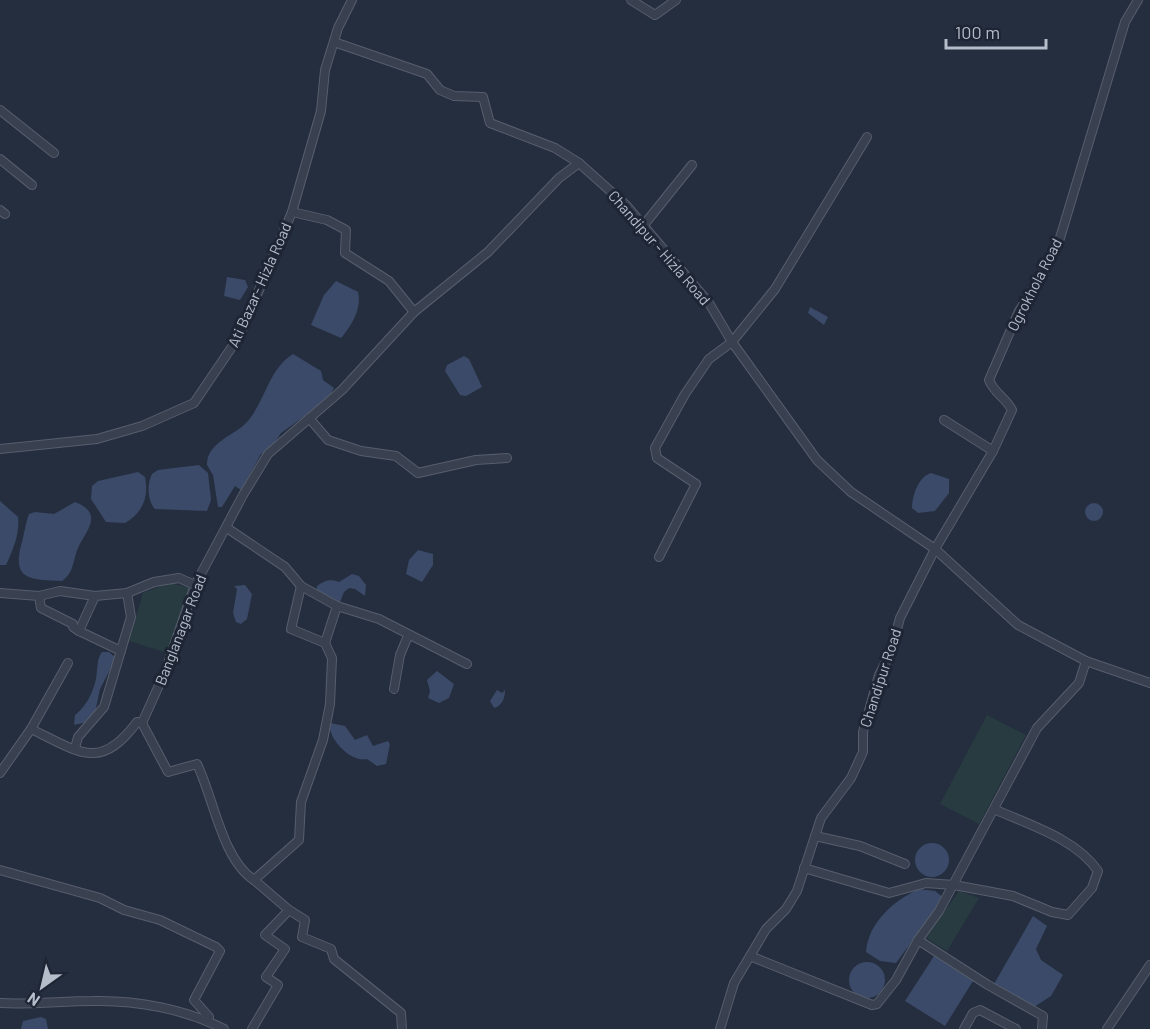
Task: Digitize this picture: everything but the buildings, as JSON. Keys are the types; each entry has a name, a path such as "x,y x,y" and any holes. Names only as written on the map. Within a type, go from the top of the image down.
{"street":[{"name":"Ati Bazar- Hizla Road","path":"0,449 97,439 142,426 194,403 240,335 292,212 321,111 325,70 351,0"},
{"path":"631,0 655,15 676,0"},
{"name":"Ogrokhola Road","path":"935,549 993,451 1012,410 1007,401 993,389 989,380 1019,311 1042,276 1060,238 1122,33 1138,0"},
{"name":"Chandipur - Hizla Road","path":"334,42 427,74 440,90 454,96 483,97 490,123 555,148 579,163 626,205 709,303 732,342 817,460 851,492 935,549 1018,625 1086,661 1150,683"},
{"path":"0,110 54,153"},
{"path":"659,556 696,484 657,458 655,448 685,394 710,359 732,342 775,289 867,137"},
{"path":"0,159 32,185"},
{"path":"292,212 327,220 346,230 345,253 389,280 414,312 488,252 559,178 579,163"},
{"path":"643,226 692,165"},
{"name":"Banglanagar Road","path":"31,729 75,748 99,755 112,749 137,722 142,723 165,672 195,585 268,454 342,390 414,312"},
{"path":"309,418 328,440 360,451 396,456 418,473 476,460 507,458"},
{"path":"944,420 993,451"},
{"path":"227,528 285,567 301,586 337,606 379,619 408,636 467,664"},
{"name":"Chandipur Road","path":"720,1029 734,983 750,956 797,891 821,818 851,778 863,752 863,732 879,675 891,652 900,618 935,549"},
{"path":"0,593 39,596 60,591 95,596 127,593 154,582 179,578 195,585"},
{"path":"254,880 299,840 300,802 323,740 330,704 332,658 325,643 291,629 301,586"},
{"path":"75,748 78,737 104,707 131,618 127,593"},
{"path":"39,596 41,608 74,624 73,627 79,631 121,651"},
{"path":"79,631 95,596"},
{"path":"325,643 337,606"},
{"path":"394,689 400,655 408,636"},
{"path":"750,956 872,1005 877,1004 896,980 918,940 954,885 972,845 996,810 1037,728 1079,683 1086,661"},
{"path":"0,772 31,729 68,663"},
{"path":"142,723 168,772 196,764 214,804 228,849 241,871 305,920 302,937 331,950 334,959 401,1013 402,1029"},
{"path":"804,868 870,885 889,893 926,883 954,885 1013,896 1052,912 1068,915 1092,888 1098,871 1088,856 1044,831 996,810"},
{"path":"815,836 860,846 905,864"},
{"path":"0,870 100,898 124,910 160,920 216,947 220,951 194,1000 209,1017 208,1021"},
{"path":"252,1029 278,985 266,977 285,949 265,935 289,910"},
{"path":"918,940 987,986 1043,1016 1042,1029"},
{"path":"1107,1029 1150,965"},
{"path":"0,1003 40,1004 92,1000 133,1003 208,1021 224,1029"},
{"path":"964,1029 973,1013 980,1010 1016,1029"}],"green space":[{"path":"168,583 189,587 167,653 129,641 143,593"},
{"path":"987,715 1026,735 979,824 940,804"},
{"path":"959,891 979,898 947,951 926,938"}],"water":[{"path":"227,277 245,280 248,287 240,300 224,296"},
{"path":"336,281 358,292 359,298 355,317 341,338 311,325 324,295"},
{"path":"810,307 828,317 824,325 808,313"},
{"path":"293,354 321,371 323,380 334,388 326,401 281,433 270,450 261,454 241,490 235,486 222,507 218,507 213,475 207,465 208,457 216,445 247,422 278,368"},
{"path":"464,356 469,359 482,387 466,396 460,395 445,371 447,365"},
{"path":"199,465 208,473 211,500 207,511 155,509 150,501 149,492 152,474 158,470"},
{"path":"138,472 145,477 146,484 145,497 140,509 125,523 106,522 91,499 92,486 98,481"},
{"path":"931,473 949,479 949,493 935,511 918,513 912,508 913,498 919,483"},
{"path":"0,501 18,517 17,535 6,565 0,565"},
{"path":"75,502 89,512 91,518 69,574 62,581 30,578 20,569 19,561 29,514 35,512 54,514"},
{"path":"1090,503 1098,503 1103,508 1101,519 1090,521 1085,516 1085,508"},
{"path":"418,550 433,554 433,565 422,582 406,574 409,560"},
{"path":"352,574 359,576 366,585 365,596 349,588 344,592 339,605 316,592 317,586 323,582 330,580 339,582"},
{"path":"245,585 252,594 247,619 241,624 236,622 233,613 237,589 234,586"},
{"path":"102,652 109,652 116,658 100,689 95,713 87,722 74,725 75,715 84,706 93,689 98,659"},
{"path":"437,671 454,684 449,698 439,703 428,698 430,691 427,680"},
{"path":"497,690 502,693 505,690 501,704 494,708 490,701"},
{"path":"330,723 345,726 355,740 367,735 373,746 388,741 390,744 386,764 377,766 367,759 354,757 347,753 332,736"},
{"path":"932,843 944,848 949,860 944,872 932,877 920,872 915,860 920,848"},
{"path":"919,889 935,891 944,898 896,963 880,961 866,952 871,932 877,922 891,907"},
{"path":"1033,916 1047,926 1036,949 1041,960 1063,975 1051,996 1034,1007 994,984"},
{"path":"934,956 973,981 945,1026 905,1001"},
{"path":"867,962 880,967 885,980 880,993 867,998 854,993 849,980 854,967"},
{"path":"41,1017 46,1019 48,1029 21,1029 23,1021"}]}
